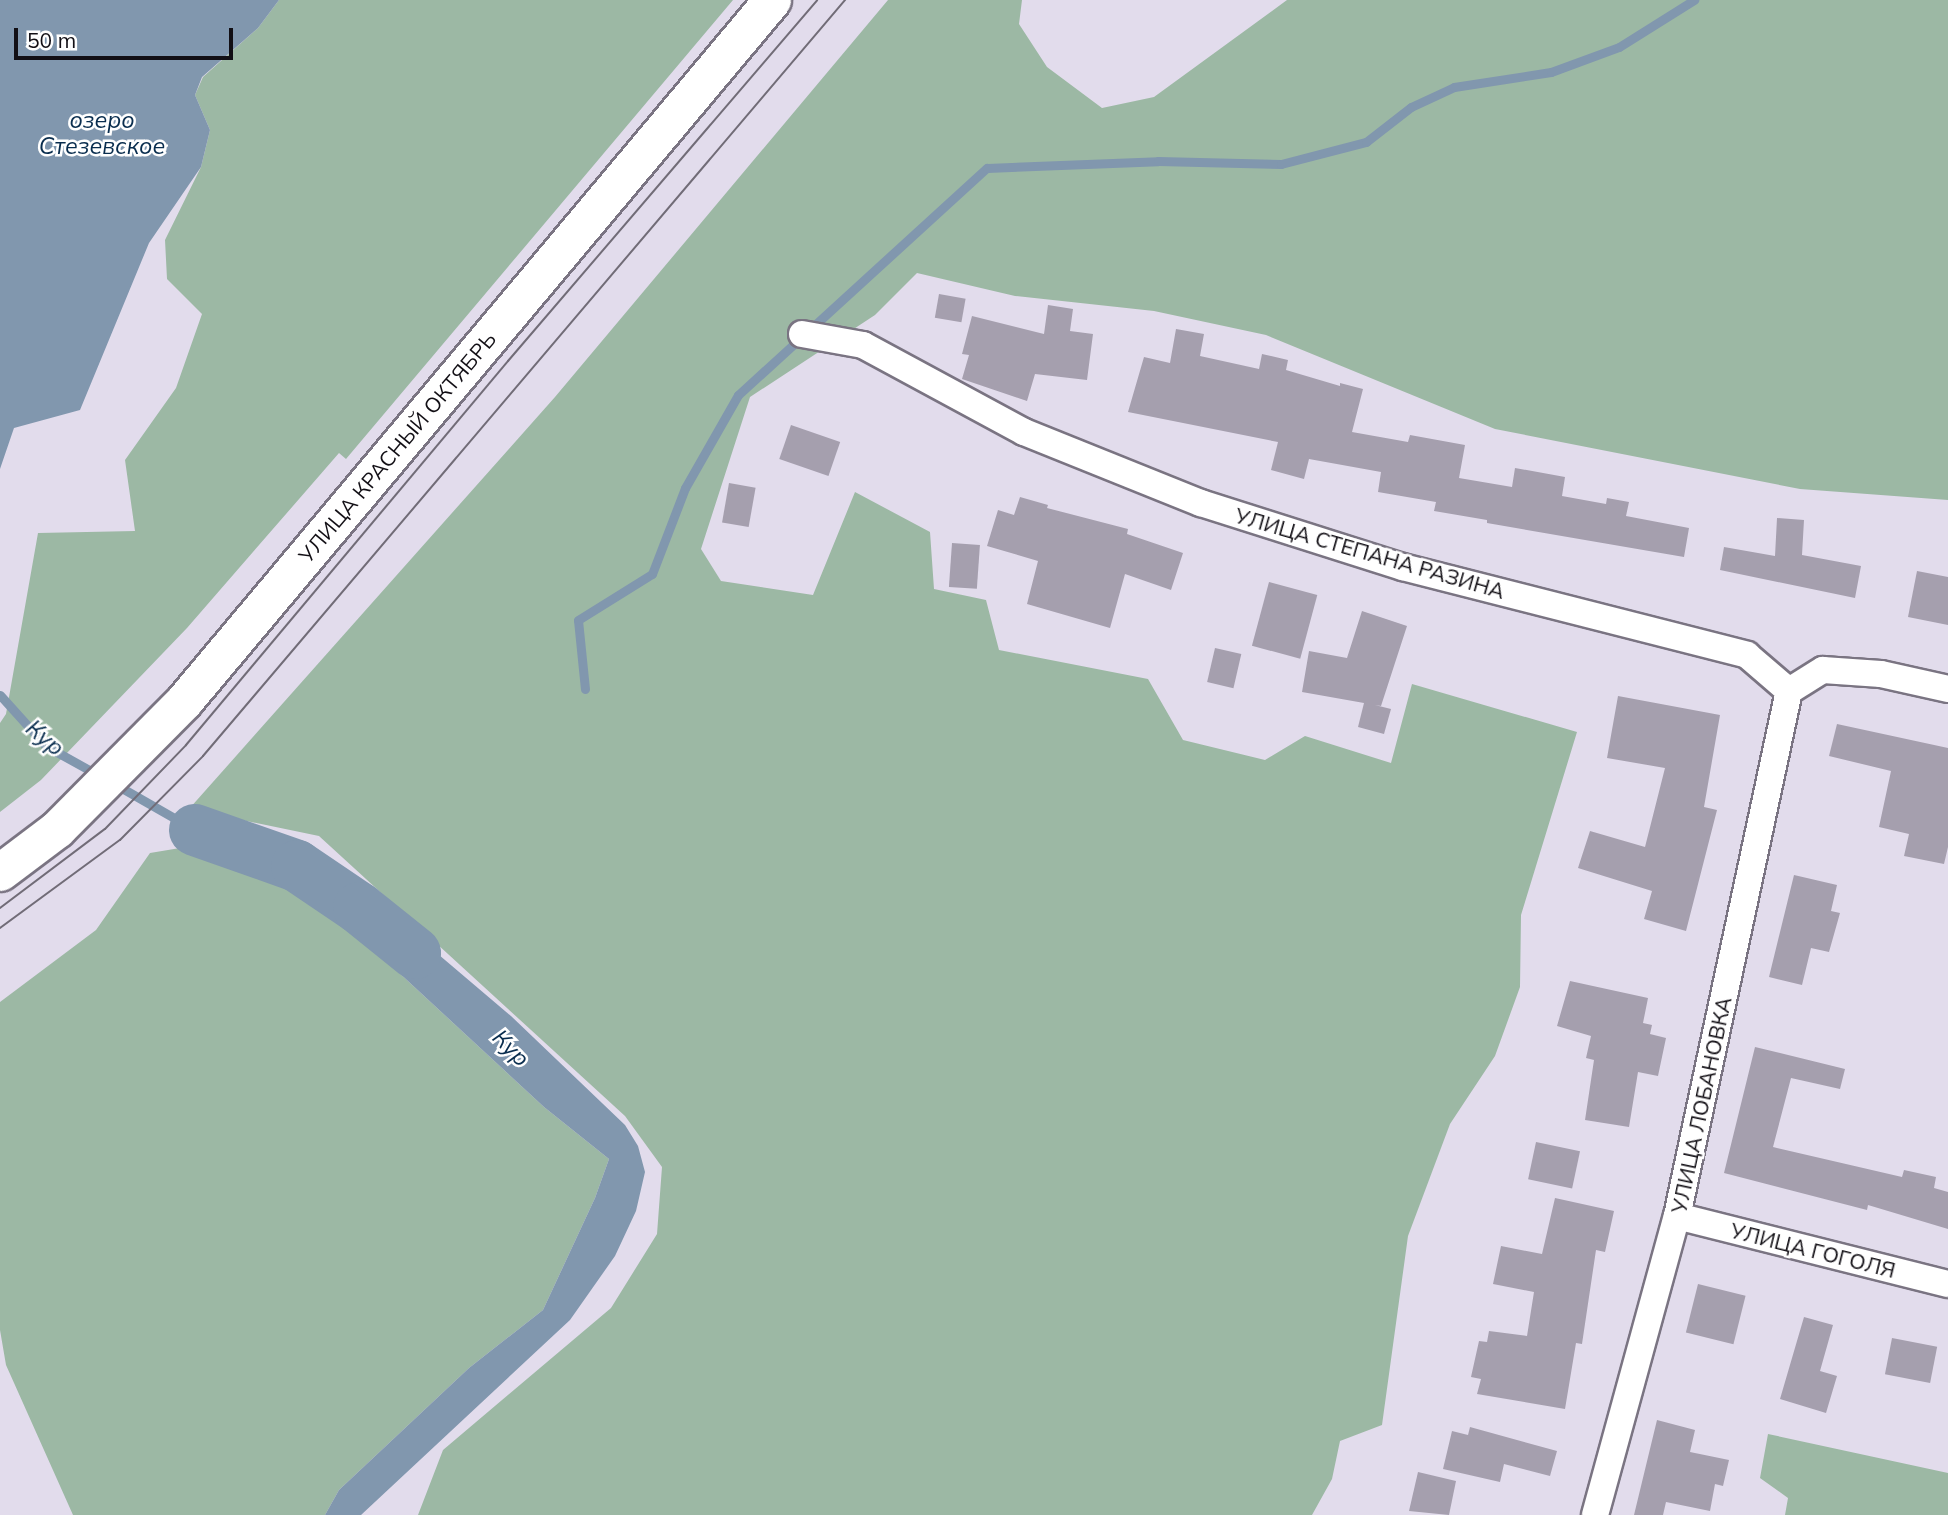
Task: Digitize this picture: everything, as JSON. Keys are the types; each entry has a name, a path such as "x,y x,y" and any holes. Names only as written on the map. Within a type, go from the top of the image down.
{"main road":[{"name":"УЛИЦА КРАСНЫЙ ОКТЯБРЬ","path":"0,872 57,829 184,701 772,0"}],"street":[{"name":"УЛИЦА СТЕПАНА РАЗИНА","path":"802,334 863,345 1024,432 1200,503 1403,567 1747,655 1789,691"},
{"path":"1789,691 1823,670 1881,674 1948,689"},
{"name":"УЛИЦА ЛОБАНОВКА","path":"1595,1515 1677,1216 1789,691"},
{"name":"УЛИЦА ГОГОЛЯ","path":"1677,1216 1948,1284"}],"green space":[{"path":"279,0 733,0 346,459 339,453 187,628 41,780 0,812 0,723 6,714 38,533 135,531 125,460 176,388 202,314 167,279 165,240 201,167 210,130 195,95 203,77 258,28"},
{"path":"888,0 1022,0 1019,24 1047,67 1102,108 1154,97 1287,0 1948,0 1948,500 1800,489 1495,429 1266,335 1154,311 1015,296 917,273 875,315 750,397 701,549 721,581 813,595 855,492 930,532 934,589 986,600 999,650 1148,679 1183,740 1265,760 1305,736 1391,763 1412,684 1577,732 1521,915 1520,987 1495,1056 1450,1124 1408,1236 1382,1425 1340,1441 1332,1479 1312,1515 418,1515 443,1450 611,1308 657,1234 662,1167 625,1116 319,836 189,809 555,397"},
{"path":"186,847 293,884 342,920 544,1107 609,1159 595,1198 543,1310 469,1368 339,1490 325,1515 73,1515 6,1365 0,1330 0,1002 96,930 150,853"},
{"path":"1768,1434 1948,1473 1948,1515 1785,1515 1788,1498 1760,1478"}],"water":[{"name":"озеро Стезевское","path":"0,0 279,0 258,28 202,77 195,95 210,130 201,167 149,243 80,410 14,428 0,469"},
{"path":"372,898 511,1016 625,1125 638,1146 645,1172 636,1211 615,1256 570,1320 361,1515 325,1515 339,1490 469,1368 543,1310 595,1198 609,1159 544,1107 342,920"}],"building":[{"path":"939,294 966,299 961,322 935,318"},
{"path":"1048,305 1073,309 1070,331 1093,334 1087,380 1035,374 1027,401 962,379 969,355 962,354 972,316 1044,334"},
{"path":"1176,329 1204,334 1200,356 1259,369 1262,354 1288,360 1286,370 1340,386 1340,383 1363,389 1352,432 1408,442 1410,435 1465,445 1459,478 1512,487 1515,468 1565,477 1562,496 1606,504 1607,498 1629,502 1626,516 1689,528 1684,557 1487,523 1487,520 1434,511 1436,502 1378,492 1381,472 1309,459 1304,479 1271,470 1278,442 1128,412 1144,357 1170,363"},
{"path":"791,425 840,442 828,476 779,459"},
{"path":"729,483 756,488 749,527 722,522"},
{"path":"1020,497 1048,505 1047,508 1128,529 1127,534 1183,553 1171,590 1125,574 1110,628 1027,604 1038,561 987,546 998,510 1014,515"},
{"path":"1777,518 1804,520 1802,555 1861,566 1855,598 1720,570 1724,547 1775,556"},
{"path":"952,543 980,545 977,589 949,587"},
{"path":"1917,571 1948,577 1948,625 1908,617"},
{"path":"1269,582 1317,595 1300,659 1252,646"},
{"path":"1362,611 1407,626 1381,706 1375,705 1391,709 1384,734 1358,727 1364,703 1302,692 1309,651 1347,658"},
{"path":"1215,648 1241,654 1233,688 1207,682"},
{"path":"1618,696 1720,715 1704,807 1717,810 1686,931 1644,919 1652,891 1578,868 1590,831 1645,847 1665,768 1607,758"},
{"path":"1837,724 1948,748 1948,847 1944,864 1904,856 1909,834 1879,827 1891,771 1829,756"},
{"path":"1794,875 1837,885 1831,911 1840,913 1829,952 1811,948 1802,985 1769,977"},
{"path":"1570,981 1648,998 1643,1023 1652,1025 1650,1034 1666,1038 1658,1076 1638,1072 1629,1127 1585,1120 1594,1060 1586,1058 1591,1036 1557,1026"},
{"path":"1755,1047 1845,1069 1840,1089 1791,1078 1773,1147 1902,1177 1904,1170 1936,1177 1934,1188 1948,1192 1948,1229 1868,1205 1867,1210 1724,1173"},
{"path":"1536,1142 1580,1151 1572,1189 1528,1179"},
{"path":"1555,1198 1614,1211 1605,1252 1596,1250 1582,1344 1576,1343 1565,1409 1477,1394 1481,1379 1471,1377 1479,1341 1487,1342 1489,1331 1527,1336 1534,1292 1493,1284 1501,1246 1542,1254"},
{"path":"1698,1284 1746,1296 1733,1344 1686,1333"},
{"path":"1804,1317 1833,1325 1820,1371 1837,1376 1826,1413 1780,1399"},
{"path":"1892,1338 1937,1347 1930,1383 1885,1374"},
{"path":"1657,1420 1695,1430 1690,1452 1729,1460 1723,1486 1715,1484 1710,1511 1666,1502 1663,1515 1634,1515"},
{"path":"1470,1427 1557,1451 1550,1476 1504,1464 1500,1482 1443,1469 1452,1431 1468,1435"},
{"path":"1418,1472 1456,1481 1449,1515 1409,1511"}],"waterway":[{"path":"585,689 578,620 652,574 685,488 738,395 987,168 1158,161 1281,164 1366,142 1411,107 1454,87 1551,72 1619,47 1694,0"},
{"name":"Кур","path":"0,695 46,746 98,775"},
{"name":"Кур","path":"113,783 195,830"},
{"name":"Кур","path":"195,830 297,866 359,908 415,953"}],"tram line":[{"path":"0,908 105,829 186,745 508,361 817,0"},
{"path":"0,928 120,840 203,756 845,0"}]}
